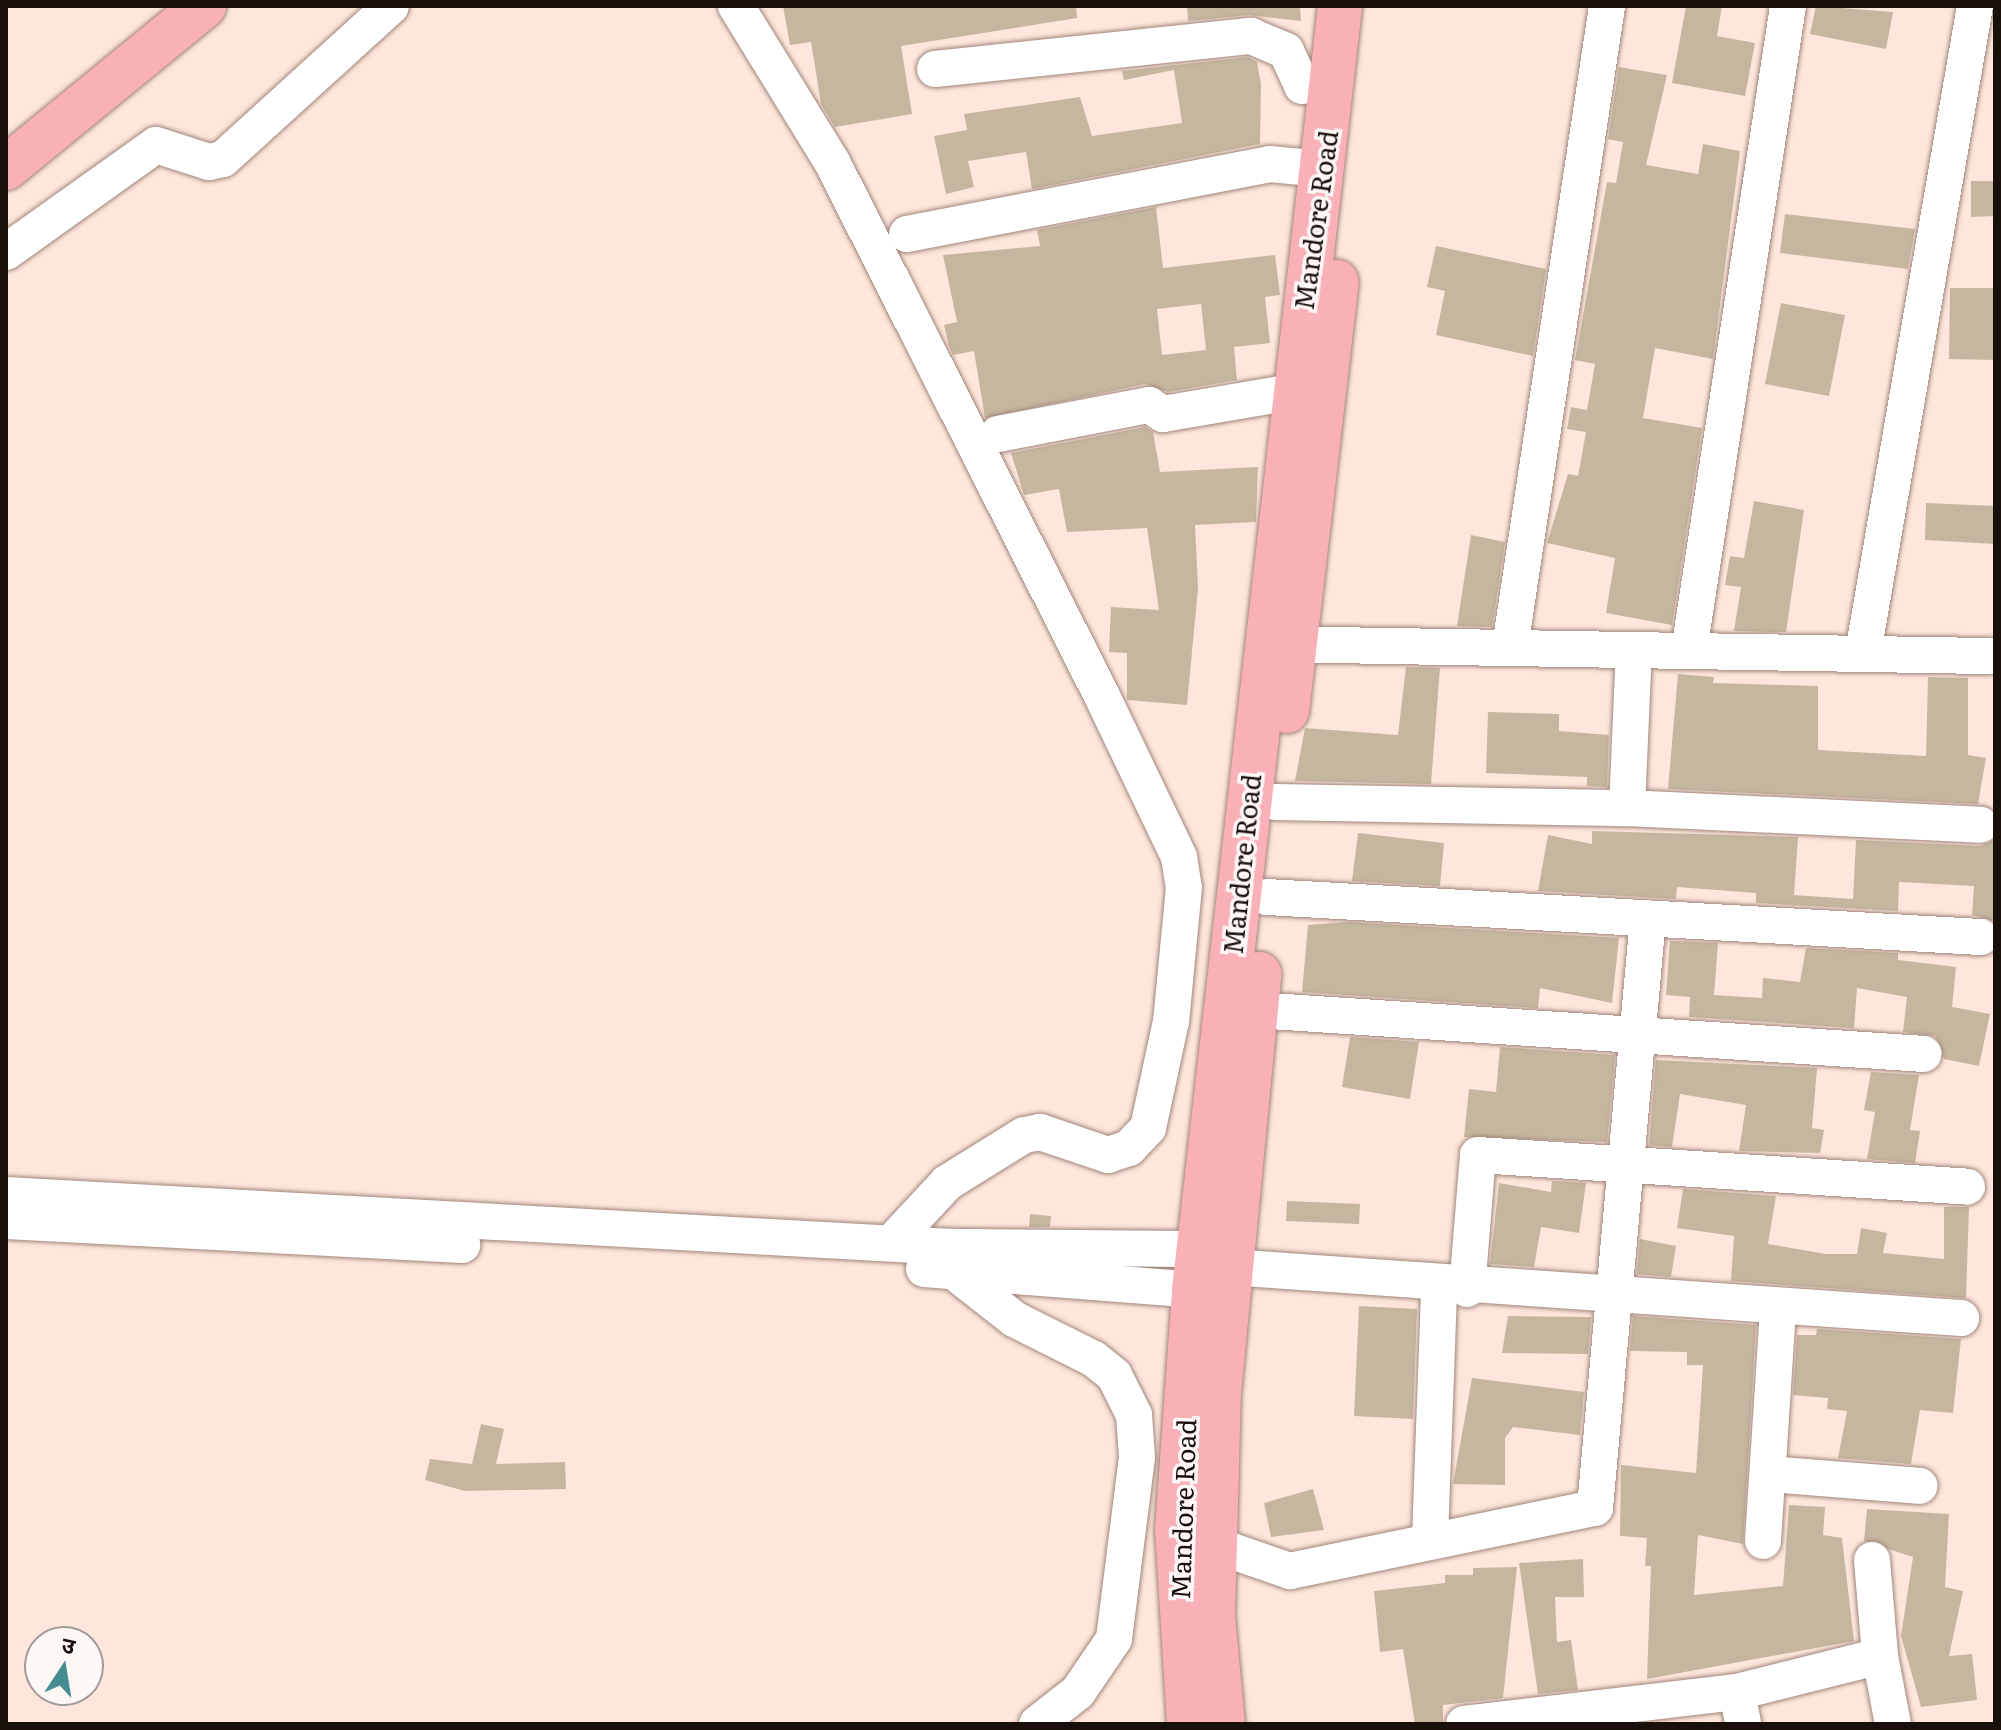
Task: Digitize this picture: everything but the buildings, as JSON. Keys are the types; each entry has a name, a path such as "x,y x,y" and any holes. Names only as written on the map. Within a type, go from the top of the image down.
{"highway":[{"path":"6,136 165,6"},
{"path":"6,168 204,6"},
{"name":"Mandore Road","path":"1223,1724 1212,1544 1207,1268 1255,1010 1267,897 1275,802 1292,392 1323,169 1340,6"},
{"name":"Mandore Road","path":"1189,1724 1177,1530 1280,644 1370,6"}],"street":[{"path":"6,252 156,145 209,162 223,159 391,6"},
{"path":"736,6 832,162 1101,694 1179,857 1184,887 1171,1021 1148,1128 1129,1148 1108,1155 1040,1132 1024,1135 947,1183 891,1243"},
{"path":"1510,647 1607,6"},
{"path":"1689,651 1788,6"},
{"path":"1863,653 1975,6"},
{"path":"935,69 1251,36 1286,51 1302,86 1333,81"},
{"path":"907,234 1270,164 1323,169"},
{"path":"998,434 1149,405 1163,414 1292,392"},
{"path":"1280,644 1989,656"},
{"path":"1627,808 1634,650"},
{"path":"1275,802 1627,808 1981,825"},
{"path":"1267,897 1981,937"},
{"path":"1212,1544 1290,1571 1430,1538 1595,1508 1648,918"},
{"path":"1255,1010 1924,1054"},
{"path":"1430,1538 1453,1288 1478,1155 1626,1162 1967,1187"},
{"path":"6,1195 891,1243 1023,1262 1207,1268 1453,1288 1961,1318"},
{"path":"6,1221 952,1270 1023,1262"},
{"path":"952,1270 1014,1319 1094,1359 1114,1375 1134,1415 1137,1457 1114,1639 1078,1692 1037,1724"},
{"path":"1763,1541 1778,1307"},
{"path":"1769,1474 1920,1486"},
{"path":"1872,1560 1880,1656 1893,1724"},
{"path":"1464,1724 1740,1708 1880,1656"}]}
